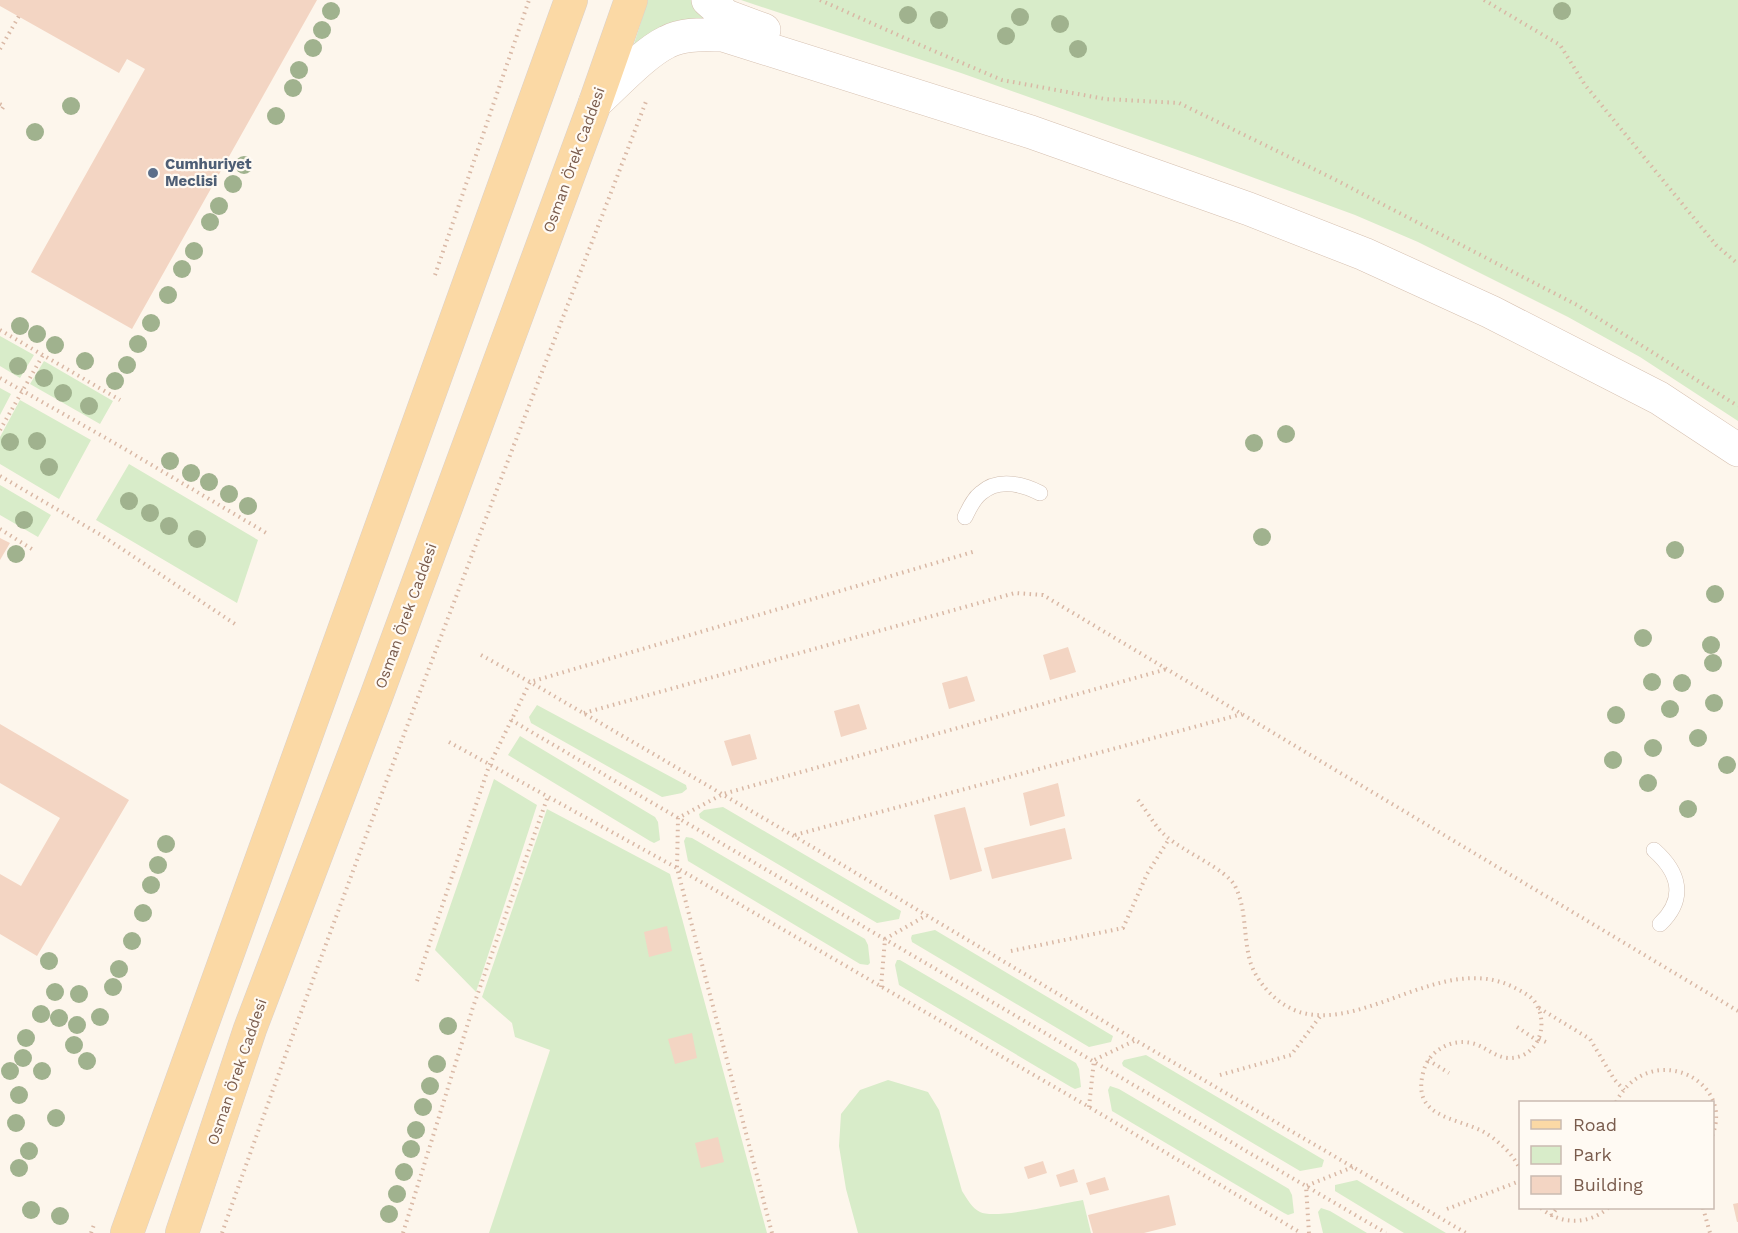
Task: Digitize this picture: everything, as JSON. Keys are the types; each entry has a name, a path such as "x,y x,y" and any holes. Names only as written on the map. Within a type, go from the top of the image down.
{"main road":[{"path":"127,1233 571,0"},
{"name":"Osman Örek Caddesi","path":"182,1233 250,1029 380,686 631,0"}],"street":[{"path":"708,0 726,16 1005,123 1166,179 1364,254 1491,312 1659,398 1738,450"},
{"path":"595,103 644,59 669,41 690,35 723,35 1005,123"},
{"path":"1563,349 1649,410 1738,468"}],"lane":[{"path":"965,517 981,493 990,487 1016,484 1040,493"},
{"path":"1653,850 1665,859 1676,884 1677,895 1674,906 1660,924"}],"path":[{"path":"820,0 1002,80 1105,99 1179,103 1328,176 1577,305 1738,406"},
{"path":"1484,0 1560,45 1585,85 1716,245 1738,264"},
{"path":"0,49 18,16"},
{"path":"222,1233 327,938 483,523 650,93"},
{"path":"0,104 4,106 0,112"},
{"path":"0,330 120,400"},
{"path":"0,430 43,355"},
{"path":"0,378 268,534"},
{"path":"0,476 101,535 235,624"},
{"path":"0,530 35,550"},
{"path":"417,981 489,766 530,682 976,551"},
{"path":"584,713 1014,593 1043,595 1738,1011"},
{"path":"481,656 723,794 1135,1040 1466,1233"},
{"path":"678,818 723,794 1167,669"},
{"path":"794,836 1243,714"},
{"path":"511,720 1386,1233"},
{"path":"449,742 677,868 1301,1233"},
{"path":"403,1233 473,1006 548,796"},
{"path":"1138,800 1164,835 1233,882 1242,901 1250,961 1264,986 1274,998 1287,1006 1301,1013 1338,1014 1440,982 1473,978 1508,984 1533,999 1542,1019 1535,1047 1527,1053 1510,1058 1491,1053 1467,1042 1450,1043 1440,1048 1428,1060 1423,1071 1421,1086 1425,1101 1430,1108 1447,1119 1485,1133 1510,1154 1519,1166"},
{"path":"678,818 677,868 772,1233"},
{"path":"1011,951 1123,928 1147,874 1169,839"},
{"path":"885,939 928,915"},
{"path":"880,987 885,939"},
{"path":"1539,1008 1590,1039 1614,1079 1624,1090"},
{"path":"1220,1075 1291,1055 1322,1014"},
{"path":"1517,1027 1548,1044"},
{"path":"1094,1060 1135,1040"},
{"path":"1089,1107 1094,1060"},
{"path":"1428,1060 1449,1073"},
{"path":"1617,1101 1624,1090 1640,1076 1664,1069 1679,1071 1693,1078 1702,1085 1712,1101"},
{"path":"1714,1110 1716,1123 1714,1132"},
{"path":"1306,1186 1353,1167"},
{"path":"1448,1209 1519,1182"},
{"path":"1306,1186 1309,1233"},
{"path":"1542,1209 1551,1216 1562,1220 1580,1220 1602,1213 1607,1209"},
{"path":"1551,1216 1556,1209"},
{"path":"1703,1209 1710,1233"}],"green space":[{"path":"648,0 694,0 716,19 635,47"},
{"path":"741,0 1738,0 1738,421 1640,357 1568,317 1418,242 1355,215 961,73"},
{"path":"0,336 34,355 20,378 0,366"},
{"path":"44,361 113,401 100,424 30,384"},
{"path":"0,388 11,394 0,415"},
{"path":"20,400 91,440 59,499 0,464 0,437"},
{"path":"129,464 258,540 237,603 96,520"},
{"path":"0,485 51,515 38,537 0,515"},
{"path":"537,705 686,785 687,789 682,793 662,797 531,723 529,717"},
{"path":"520,736 655,817 658,822 660,840 654,843 650,841 508,755"},
{"path":"494,779 537,805 476,992 435,950"},
{"path":"723,807 901,911 899,919 877,923 700,818 699,814 704,810"},
{"path":"547,809 670,874 767,1233 489,1233 550,1050 515,1037 512,1023 482,997"},
{"path":"686,837 692,838 865,939 870,963 860,964 688,861 684,841"},
{"path":"935,930 1113,1036 1111,1042 1089,1047 912,942 912,935"},
{"path":"897,960 1076,1063 1081,1087 1075,1089 1071,1087 899,985 895,965"},
{"path":"1146,1055 1324,1160 1322,1167 1300,1171 1123,1066 1124,1060"},
{"path":"888,1080 928,1092 939,1110 962,1191 977,1210 988,1214 1000,1214 1083,1200 1091,1233 858,1233 846,1189 839,1146 841,1114 860,1090"},
{"path":"1110,1086 1119,1089 1289,1189 1294,1213 1288,1215 1284,1213 1112,1111 1108,1090"},
{"path":"1357,1180 1446,1233 1404,1233 1335,1191 1335,1185"},
{"path":"1321,1208 1367,1233 1323,1233 1318,1212"}],"building":[{"name":"Cumhuriyet Meclisi","path":"0,0 317,0 132,329 31,272 145,69 127,59 119,73 0,6"},
{"path":"0,538 10,543 0,560"},
{"path":"1068,647 1076,672 1050,680 1043,655"},
{"path":"967,676 975,701 949,709 942,683"},
{"path":"859,704 867,729 841,737 834,711"},
{"path":"0,724 129,800 37,956 0,934 0,874 21,886 60,818 0,783"},
{"path":"750,734 757,759 732,766 724,741"},
{"path":"1058,783 1065,816 1030,826 1023,793"},
{"path":"965,807 982,871 950,880 934,815"},
{"path":"1065,828 1072,859 992,879 984,848"},
{"path":"667,926 672,951 649,957 644,932"},
{"path":"692,1033 697,1058 675,1064 668,1039"},
{"path":"718,1137 724,1162 701,1168 695,1143"},
{"path":"1043,1161 1047,1173 1028,1179 1024,1167"},
{"path":"1074,1169 1078,1182 1060,1187 1056,1175"},
{"path":"1105,1177 1109,1190 1090,1195 1086,1183"},
{"path":"1169,1195 1176,1225 1144,1233 1093,1233 1088,1215"},
{"path":"1738,1203 1738,1222 1737,1222 1733,1204"}],"place":[{"name":"Cumhuriyet Meclisi","path":"153,173"}]}
